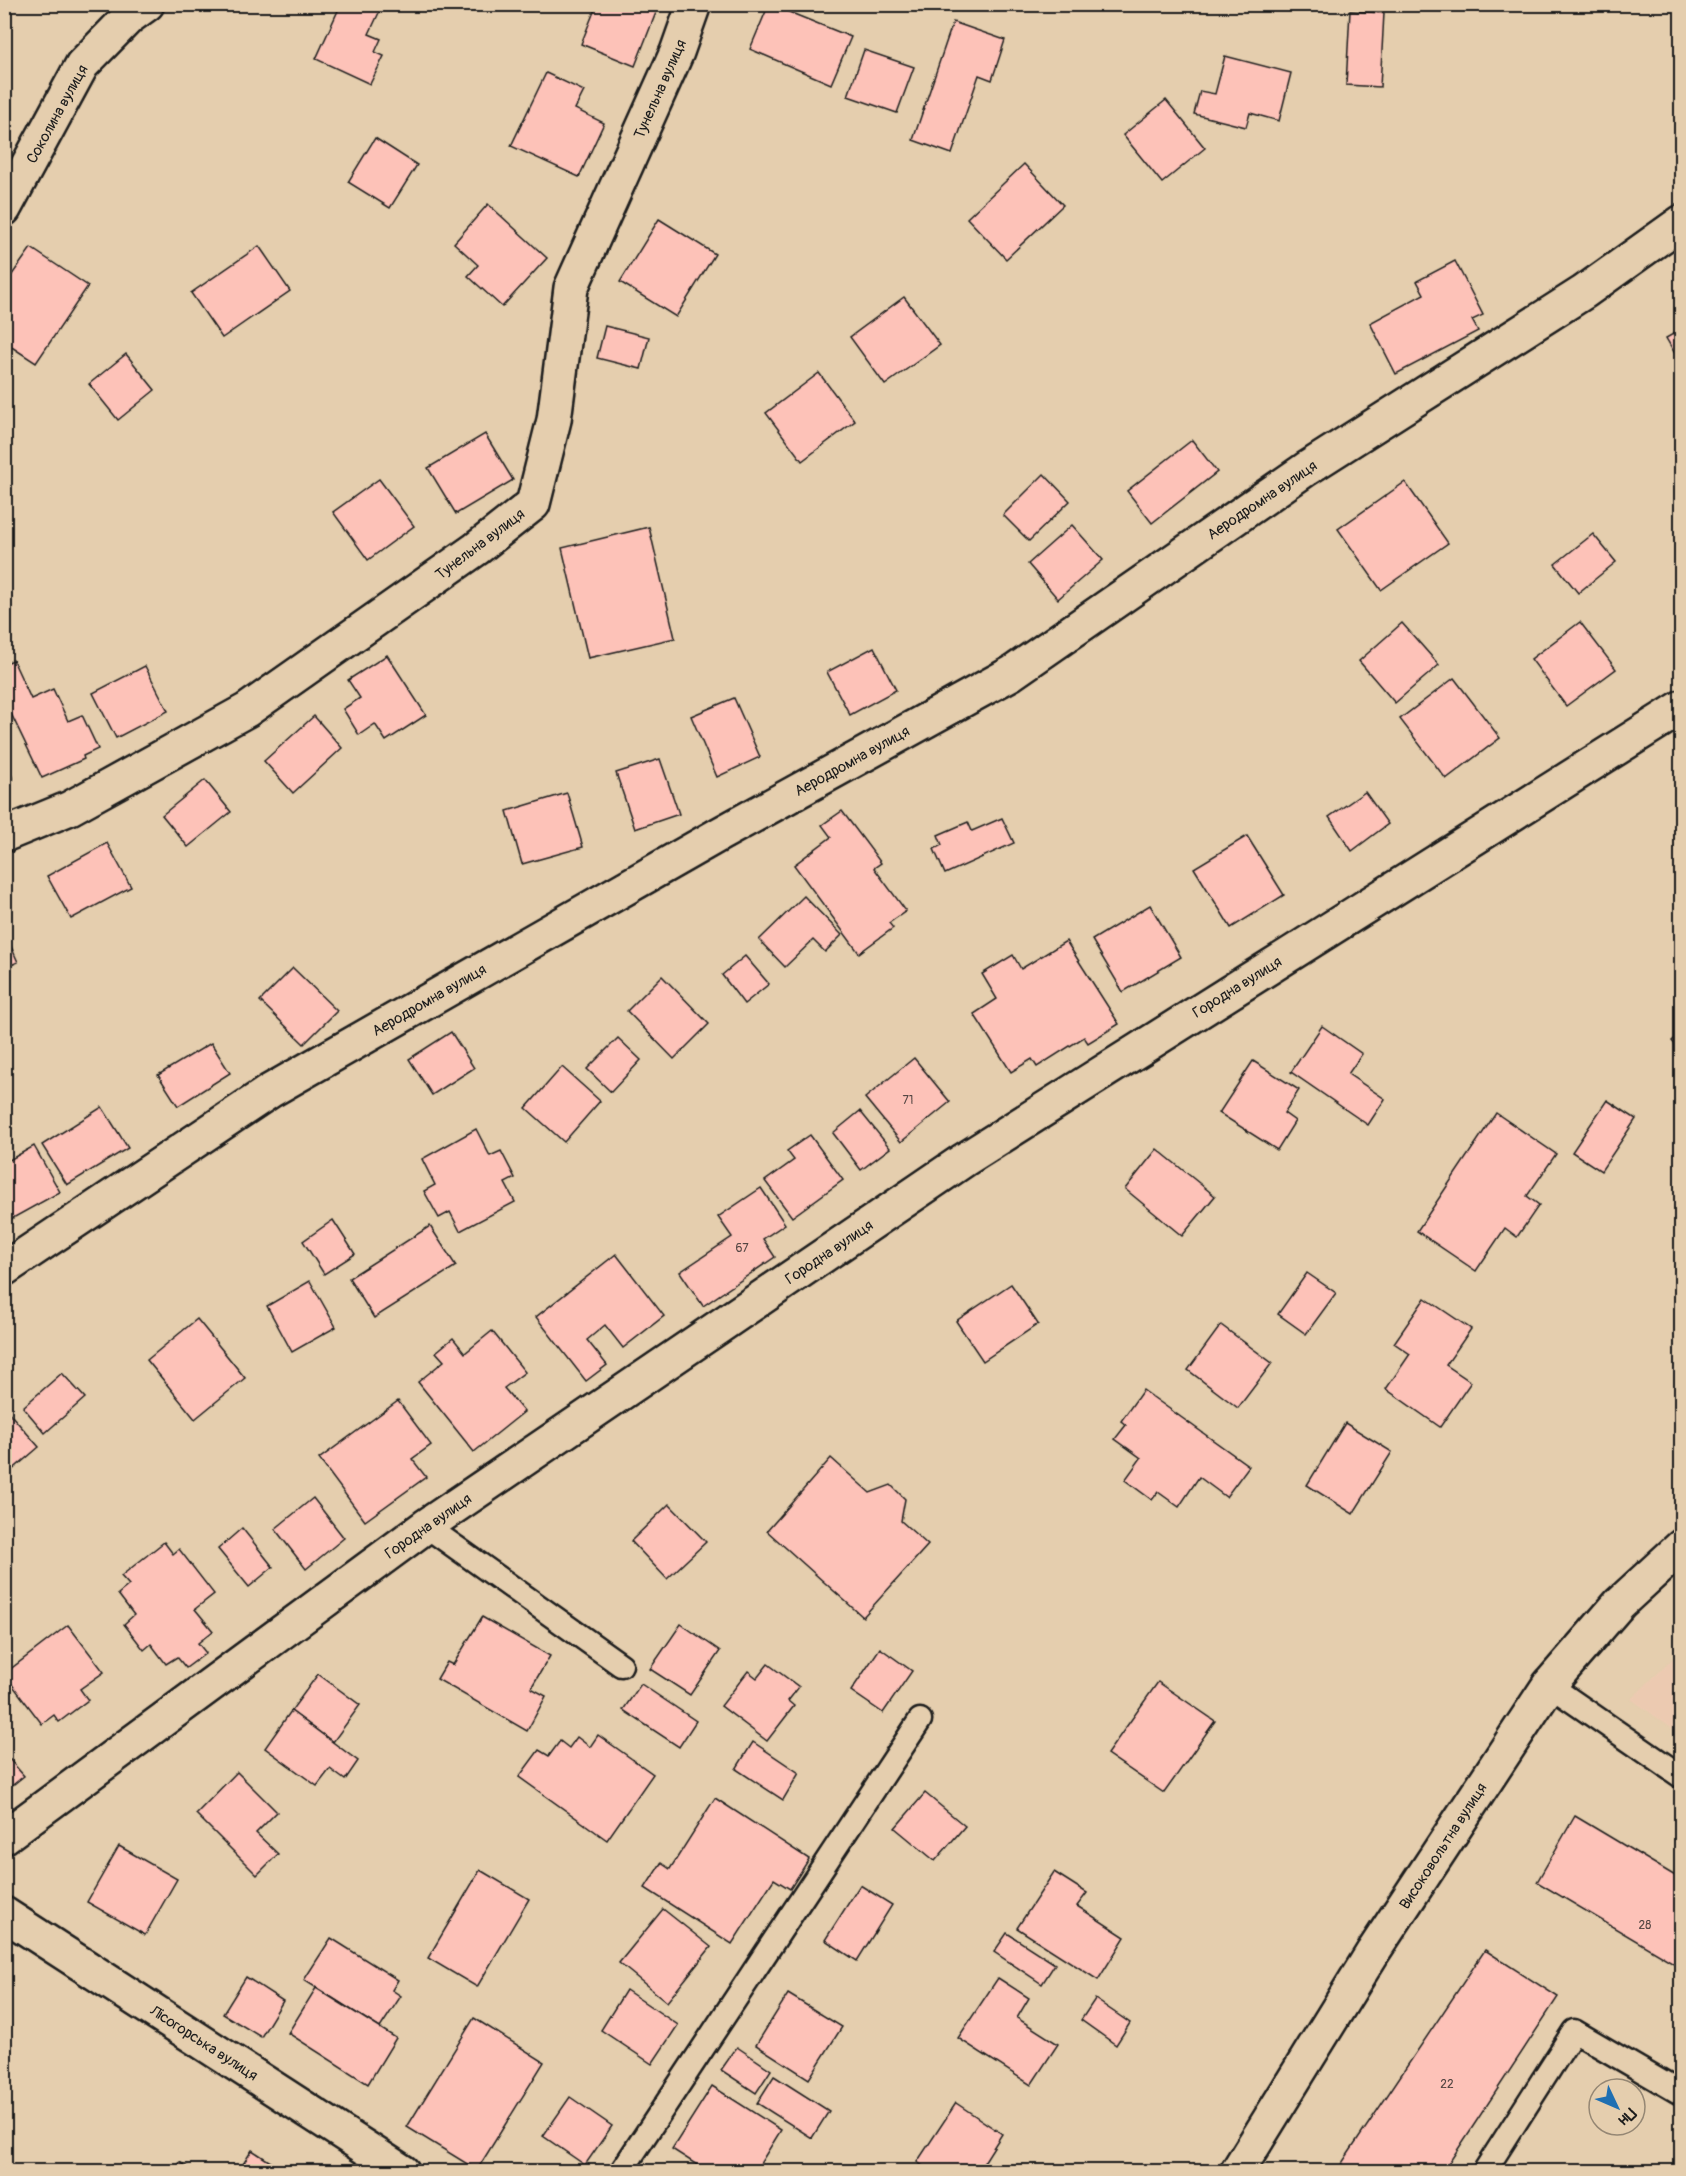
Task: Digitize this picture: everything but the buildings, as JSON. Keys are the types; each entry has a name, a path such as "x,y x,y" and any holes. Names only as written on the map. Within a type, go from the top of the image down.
{"street":[{"name":"Соколина вулиця","path":"4,209 82,65 129,17 147,4"},
{"name":"Тунельна вулиця","path":"4,835 70,808 247,710 476,549 533,504 554,420 571,288 677,52 694,4"},
{"name":"Аеродромна вулиця","path":"4,1269 270,1091 720,834 1012,673 1306,469 1584,291 1682,222"},
{"name":"Городна вулиця","path":"4,1837 426,1526 964,1160 1682,707"},
{"name":"Високовольтна вулиця","path":"1237,2172 1373,1952 1549,1685 1620,1603 1682,1546"},
{"name":"Лісогорська вулиця","path":"4,1914 384,2166"}],"lane":[{"path":"426,1526 621,1665"},
{"path":"1549,1685 1682,1777"},
{"path":"621,2172 920,1720"},
{"path":"1484,2172 1574,2031 1682,2094"}],"shaded area":[{"path":"1681,1651 1681,1735 1631,1699"}]}
